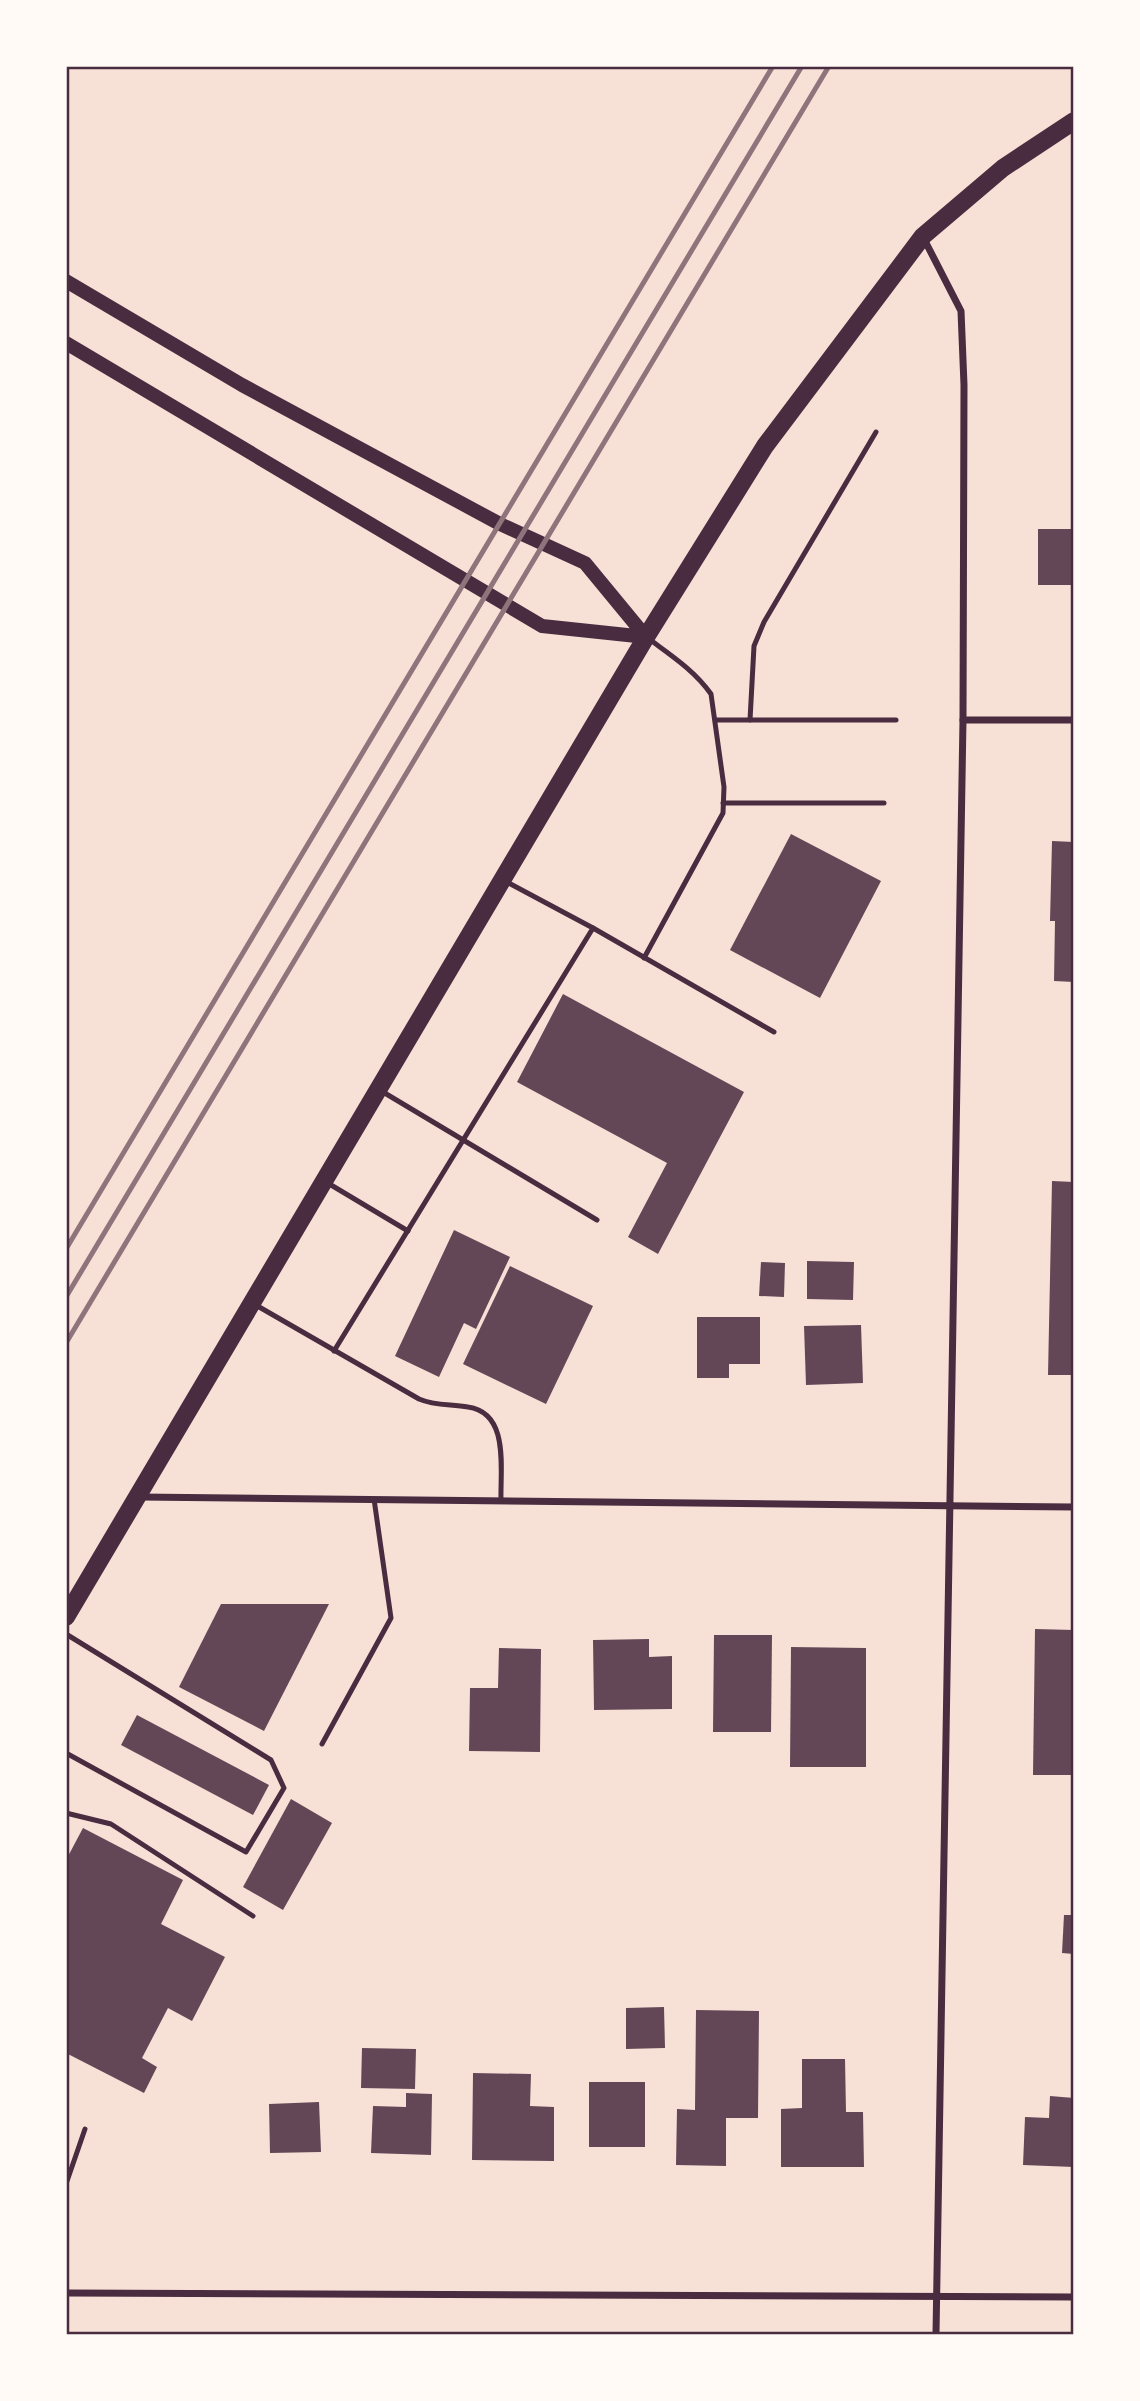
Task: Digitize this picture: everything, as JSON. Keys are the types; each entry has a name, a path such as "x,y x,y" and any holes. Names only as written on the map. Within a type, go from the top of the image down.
{"main road":[{"path":"66,1618 140,1497 646,637 765,446 923,236 1003,168 1073,121"},
{"path":"66,281 242,385 500,524 585,564 646,637"},
{"path":"66,343 542,626 646,637"}],"street":[{"path":"923,236 961,311 964,385 963,720 936,2334"},
{"path":"963,720 1073,720"},
{"path":"140,1497 1073,1507"},
{"path":"66,2293 1073,2297"}],"lane":[{"path":"750,720 754,646 764,622 876,432"},
{"path":"644,958 723,813 724,787 711,694 685,665 646,637"},
{"path":"716,720 896,720"},
{"path":"723,803 884,803"},
{"path":"504,880 774,1032"},
{"path":"334,1352 593,928"},
{"path":"380,1090 597,1220"},
{"path":"326,1182 408,1231"},
{"path":"254,1304 334,1352 428,1403 472,1407 484,1412 495,1423 499,1437 501,1501"},
{"path":"322,1744 391,1618 374,1499"},
{"path":"66,1634 271,1760 284,1788 246,1852 66,1753"},
{"path":"66,1813 111,1825 253,1916"},
{"path":"66,2184 85,2129"}],"building":[{"path":"1038,529 1074,529 1074,585 1038,585"},
{"path":"791,834 881,881 820,998 730,950"},
{"path":"1052,841 1074,842 1074,982 1054,981 1055,921 1050,921"},
{"path":"563,994 744,1092 658,1254 628,1237 667,1163 517,1082"},
{"path":"1052,1181 1074,1182 1074,1375 1048,1375"},
{"path":"454,1230 510,1257 476,1329 464,1323 439,1377 395,1356"},
{"path":"807,1261 854,1262 853,1300 807,1299"},
{"path":"761,1262 785,1263 784,1297 759,1296"},
{"path":"510,1266 593,1306 546,1404 463,1364"},
{"path":"697,1317 760,1317 760,1364 729,1364 729,1378 697,1378"},
{"path":"861,1325 863,1383 806,1385 804,1326"},
{"path":"221,1604 329,1604 264,1731 179,1687"},
{"path":"1035,1629 1074,1630 1074,1775 1033,1775"},
{"path":"714,1635 772,1635 771,1732 713,1732"},
{"path":"649,1639 649,1657 672,1656 672,1709 594,1710 593,1640"},
{"path":"791,1647 866,1648 866,1767 790,1767"},
{"path":"499,1648 541,1649 540,1752 469,1751 470,1688 498,1688"},
{"path":"137,1715 269,1785 253,1815 121,1745"},
{"path":"291,1799 332,1823 283,1910 243,1887"},
{"path":"83,1828 183,1880 161,1924 225,1957 192,2021 168,2008 142,2058 157,2067 144,2093 66,2053 66,1860"},
{"path":"1064,1915 1074,1915 1074,1954 1062,1953"},
{"path":"664,2007 665,2048 626,2049 626,2008"},
{"path":"696,2010 759,2011 758,2118 726,2118 726,2166 676,2165 677,2109 695,2110"},
{"path":"362,2048 416,2049 415,2089 361,2088"},
{"path":"802,2059 845,2059 846,2112 863,2112 864,2167 781,2167 781,2109 802,2108"},
{"path":"473,2073 531,2074 530,2106 554,2107 554,2161 472,2160"},
{"path":"589,2082 645,2082 645,2147 589,2147"},
{"path":"406,2093 432,2094 431,2155 371,2153 373,2106 406,2107"},
{"path":"1050,2096 1074,2098 1074,2167 1023,2165 1025,2117 1049,2118"},
{"path":"319,2102 321,2152 270,2153 269,2104"}],"railway":[{"path":"66,1249 773,66"},
{"path":"66,1297 802,66"},
{"path":"66,1343 829,66"}]}
